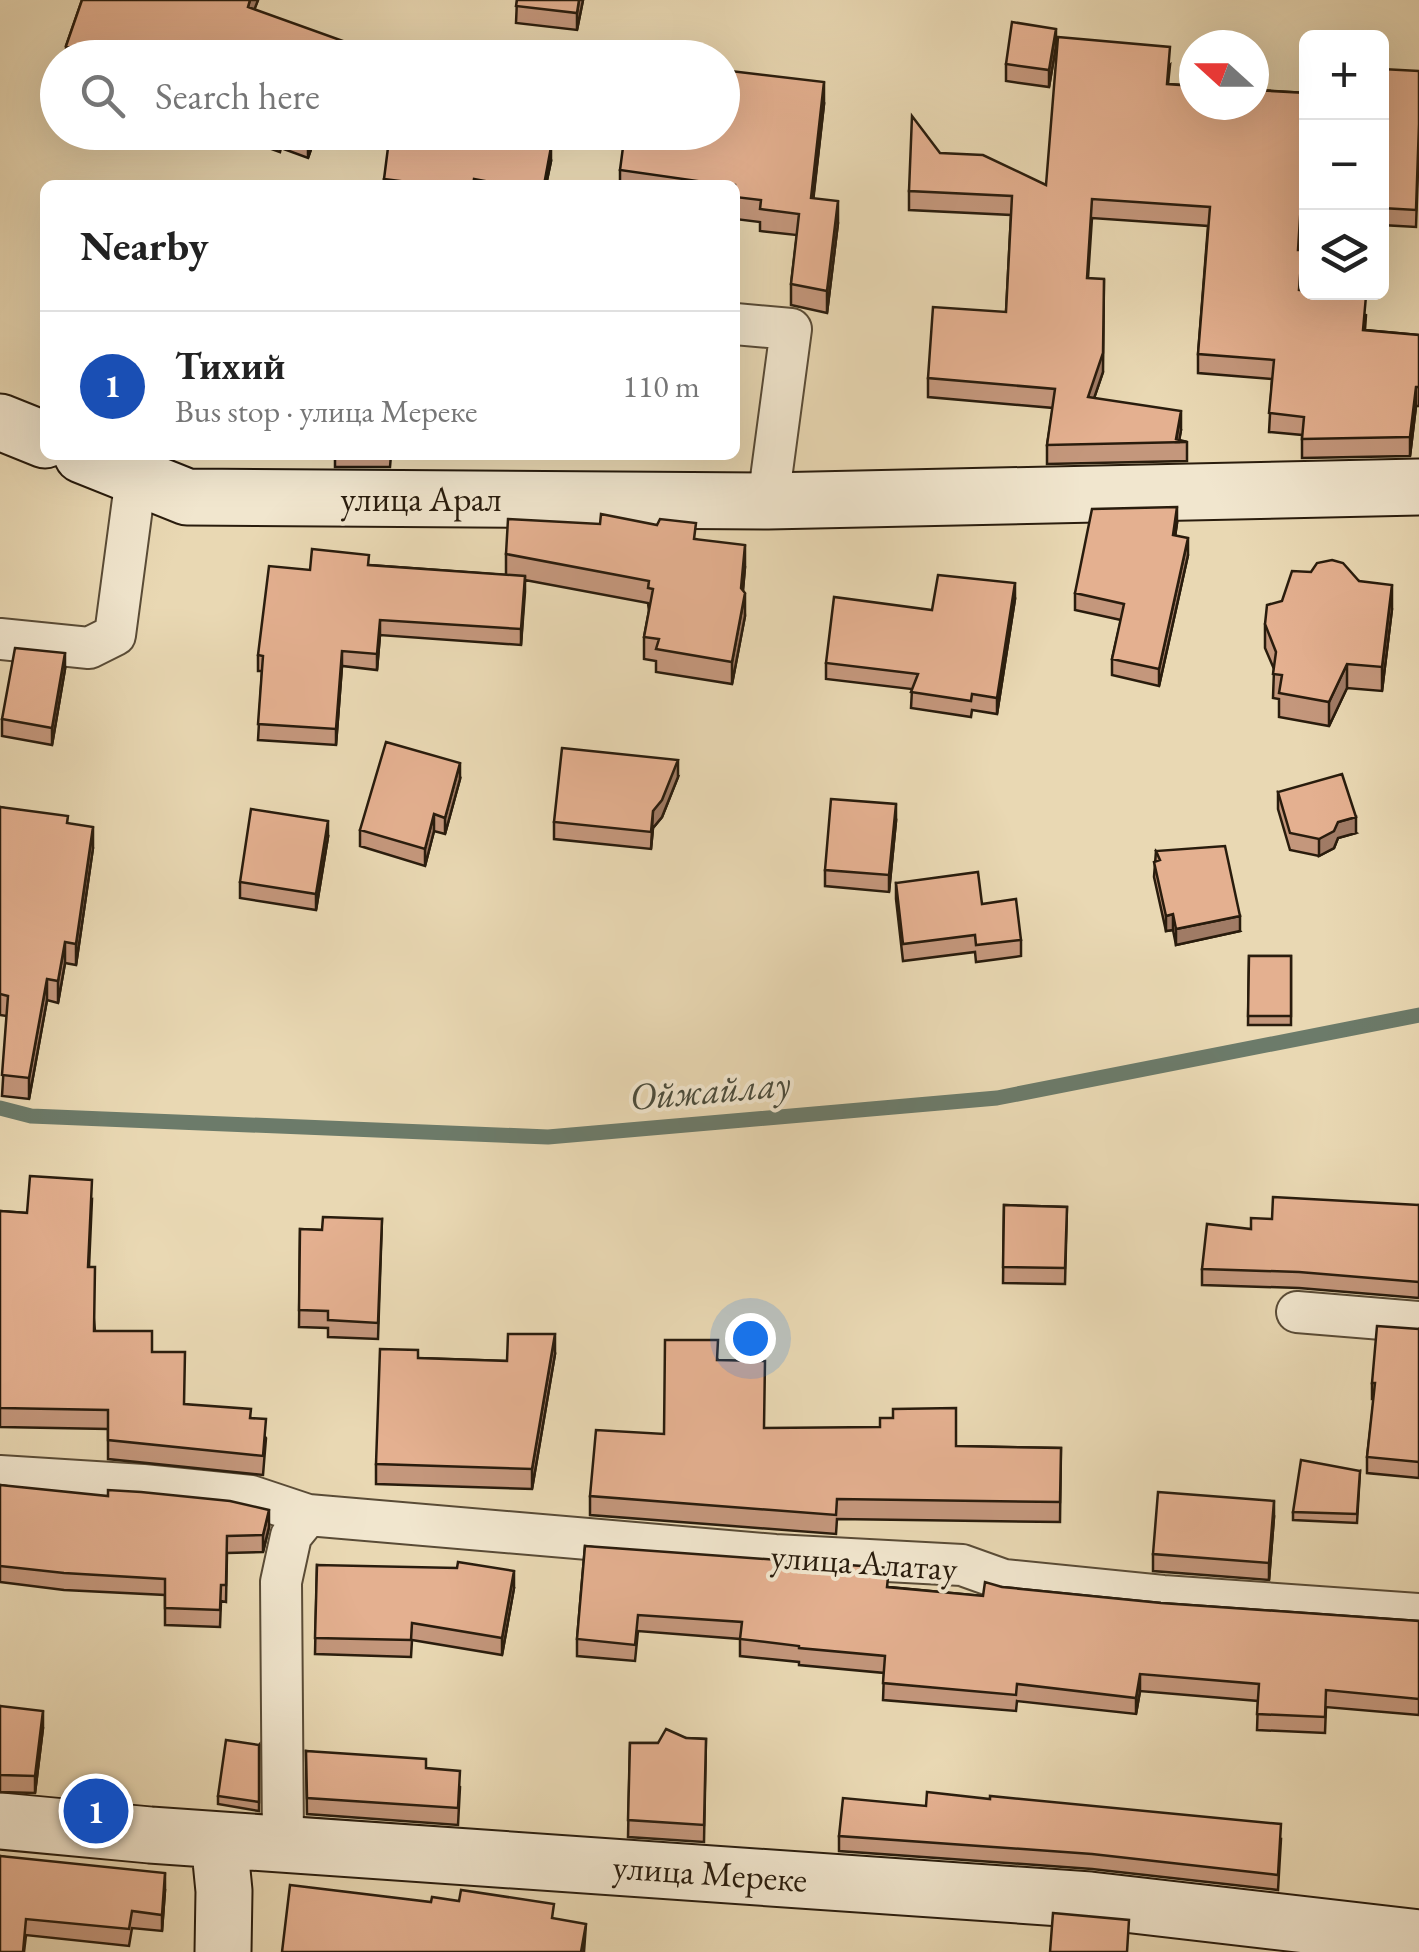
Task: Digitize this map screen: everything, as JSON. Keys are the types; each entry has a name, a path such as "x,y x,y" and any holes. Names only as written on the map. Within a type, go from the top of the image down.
{"street":[{"path":"740,324 791,329 768,501"},
{"path":"0,422 40,438"},
{"name":"улица Арал","path":"94,460 186,497 768,501 1419,488"},
{"path":"0,639 88,648 114,634 136,477"},
{"path":"1297,1312 1419,1322"},
{"name":"улица Алатау","path":"0,1476 252,1496 308,1515 775,1555 962,1565 1004,1580 1419,1614"},
{"path":"282,1842 281,1582 291,1536 308,1515"},
{"name":"улица Мереке","path":"0,1820 218,1840 1090,1900 1419,1938"},
{"path":"218,1840 224,1891 223,1952"}],"building":[{"path":"82,0 250,0 248,7 340,40 68,40"},
{"path":"517,0 579,0 577,13 516,6"},
{"path":"1012,22 1056,29 1049,70 1006,64"},
{"path":"1058,37 1170,47 1167,84 1179,85 1179,120 1269,120 1269,91 1299,93 1299,300 1366,300 1363,330 1419,335 1419,387 1410,437 1302,439 1304,417 1269,413 1274,360 1198,354 1210,207 1092,199 1087,278 1104,279 1103,353 1088,397 1181,411 1176,439 1187,442 1047,445 1055,389 928,378 933,307 1006,312 1012,196 909,191 912,116 940,153 983,155 1046,185"},
{"path":"1389,69 1419,71 1416,210 1389,208"},
{"path":"740,72 824,82 811,198 838,201 827,291 791,284 799,214 760,209 761,200 740,198 740,180 690,180 620,170 623,150 740,150"},
{"path":"388,150 550,150 545,180 384,179"},
{"path":"1177,507 1173,535 1188,538 1159,669 1112,659 1124,604 1075,593 1092,509"},
{"path":"601,514 657,525 660,519 696,523 694,539 745,545 741,588 745,593 732,662 656,649 659,639 644,637 653,589 648,588 649,581 506,554 508,519 600,524"},
{"path":"312,549 369,555 368,565 525,576 521,629 380,620 377,654 342,651 336,729 258,724 263,656 258,655 269,566 310,570"},
{"path":"1317,563 1343,563 1359,581 1392,585 1382,667 1347,664 1329,702 1279,693 1282,675 1273,674 1276,652 1265,624 1267,605 1282,601 1292,571 1311,572"},
{"path":"938,575 1015,583 997,698 972,694 971,701 911,692 918,674 826,663 834,597 932,610"},
{"path":"15,648 65,653 52,728 2,719"},
{"path":"386,742 460,763 445,818 434,814 425,849 360,830"},
{"path":"562,748 678,760 662,800 653,811 651,832 554,822"},
{"path":"1342,774 1356,817 1338,822 1334,831 1319,839 1290,833 1278,792"},
{"path":"831,799 896,804 889,875 825,870"},
{"path":"0,807 68,816 67,823 93,827 76,944 65,942 58,981 47,979 29,1078 2,1075 8,996 0,994"},
{"path":"251,809 328,821 316,894 240,882"},
{"path":"1225,846 1240,916 1176,929 1173,914 1166,916 1154,862 1160,860 1156,851"},
{"path":"978,872 982,904 1016,899 1021,940 976,945 975,935 903,944 896,883"},
{"path":"1249,956 1291,956 1291,1016 1248,1016"},
{"path":"30,1176 92,1180 88,1267 95,1267 94,1331 152,1331 152,1352 185,1352 184,1404 251,1409 250,1418 266,1419 263,1456 108,1440 108,1410 0,1408 0,1211 27,1213"},
{"path":"1273,1197 1419,1205 1419,1282 1202,1269 1207,1224 1251,1229 1251,1218 1272,1219"},
{"path":"1004,1205 1067,1207 1065,1268 1003,1267"},
{"path":"323,1217 382,1219 378,1323 328,1320 328,1311 299,1310 300,1229 322,1230"},
{"path":"1377,1326 1419,1329 1419,1462 1367,1457"},
{"path":"508,1334 555,1334 532,1469 376,1464 380,1349 418,1350 418,1358 507,1361"},
{"path":"665,1340 718,1340 717,1360 765,1361 764,1428 880,1427 880,1418 893,1418 893,1409 956,1408 956,1446 1061,1448 1060,1502 837,1499 836,1515 590,1496 596,1430 664,1434"},
{"path":"1301,1460 1360,1471 1357,1514 1293,1512"},
{"path":"0,1485 108,1496 108,1490 141,1492 230,1501 269,1510 263,1535 227,1536 226,1585 221,1585 220,1610 165,1608 165,1579 0,1566"},
{"path":"1158,1492 1274,1501 1269,1563 1153,1554"},
{"path":"585,1546 889,1568 887,1587 983,1596 985,1582 1161,1603 1419,1621 1419,1699 1326,1690 1325,1717 1257,1714 1259,1684 1140,1674 1136,1698 1017,1684 1016,1695 883,1683 885,1656 740,1639 742,1622 638,1615 635,1645 577,1639"},
{"path":"458,1562 514,1571 502,1638 412,1623 411,1640 315,1638 317,1565 457,1568"},
{"path":"0,1706 43,1711 35,1776 0,1775"},
{"path":"666,1729 686,1738 706,1739 704,1825 628,1820 630,1743 658,1743"},
{"path":"226,1740 259,1745 259,1802 218,1796"},
{"path":"306,1751 426,1759 426,1768 460,1771 458,1808 307,1798"},
{"path":"927,1792 1281,1824 1278,1875 1092,1854 839,1836 843,1798 926,1806"},
{"path":"0,1856 165,1873 162,1915 132,1911 129,1929 26,1919 23,1952 0,1952"},
{"path":"290,1885 431,1902 432,1897 459,1901 461,1890 554,1904 552,1918 586,1924 581,1952 282,1952"},
{"path":"1053,1913 1129,1920 1127,1952 1050,1952"}],"waterway":[{"name":"Ойжайлау","path":"0,1108 31,1116 548,1137 997,1098 1419,1015"}],"place":[{"name":"Тихий","path":"96,1811"}]}
